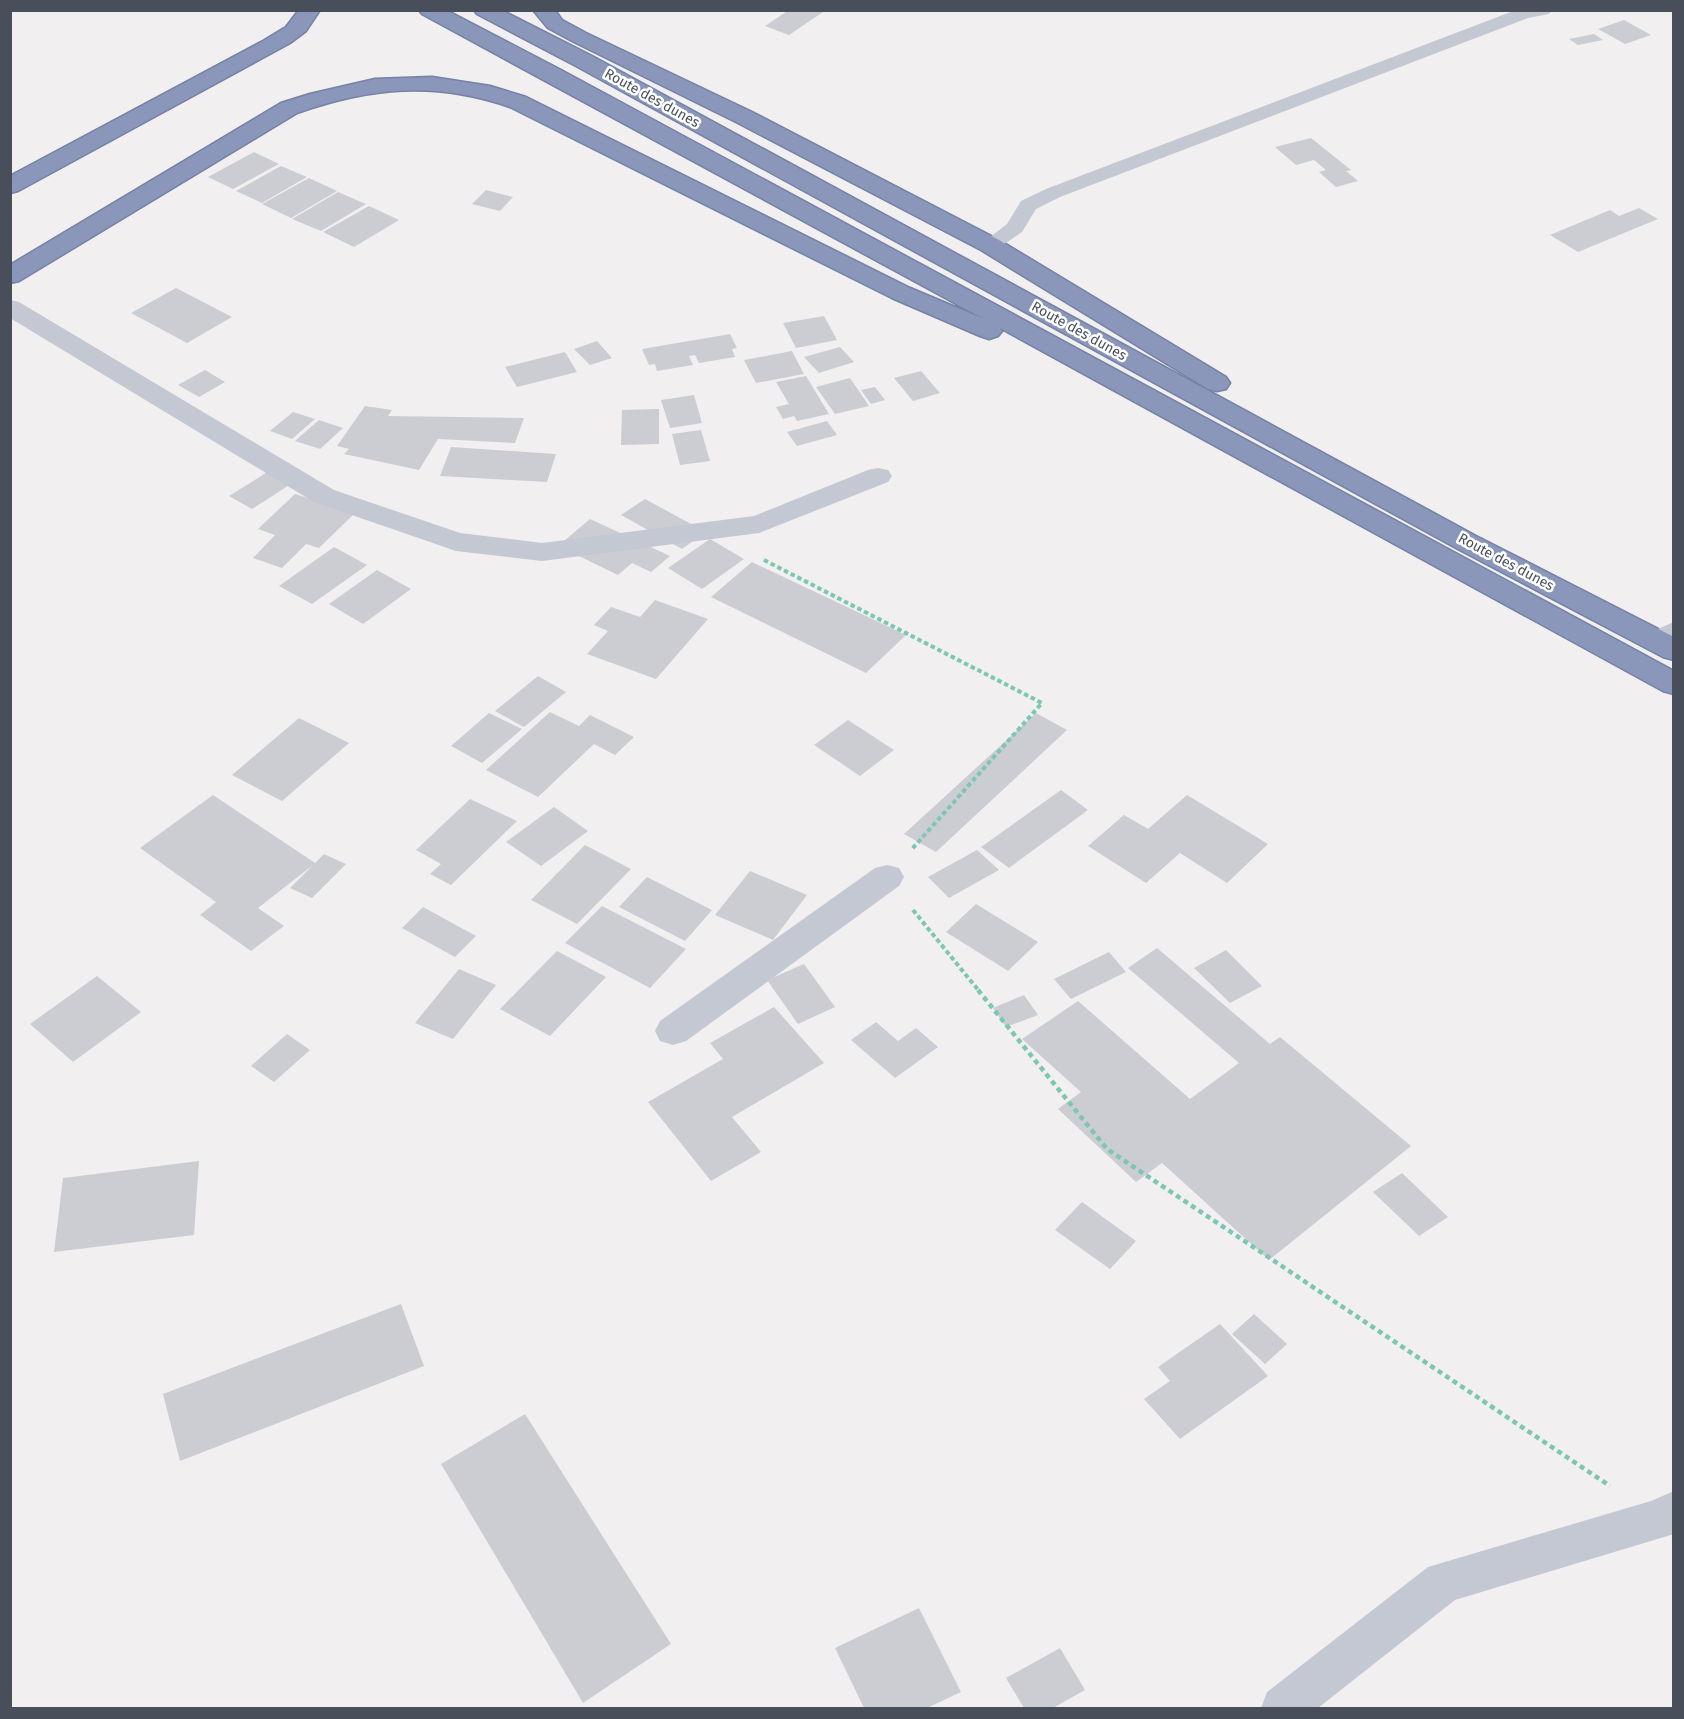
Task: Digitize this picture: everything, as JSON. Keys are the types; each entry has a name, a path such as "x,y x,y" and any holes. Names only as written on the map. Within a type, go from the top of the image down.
{"highway":[{"path":"10,186 271,46 292,33 307,19 310,10"},
{"path":"429,10 553,75 1674,684"},
{"name":"Route des dunes","path":"484,10 584,61 1466,542 1667,640"},
{"path":"543,10 555,24 579,37 744,117 990,245 1283,423 1466,542"},
{"path":"10,276 289,108 320,96 354,87 390,82 426,81 461,85 492,92 519,102 937,311 1018,342 1067,354"}],"street":[{"path":"10,307 324,496 456,542 542,552 759,524 878,476"},
{"path":"673,1032 887,877"},
{"path":"1283,1708 1443,1582 1666,1515"}],"lane":[{"path":"990,245 1015,228 1028,204 1053,193 1523,14 1543,10"}],"path":[{"path":"708,531 1042,703 887,877 1107,1149 1666,1515"}],"building":[{"path":"789,10 826,10 789,35 765,26"},
{"path":"1624,20 1651,35 1625,44 1598,29"},
{"path":"1594,34 1603,40 1578,45 1569,39"},
{"path":"1311,138 1351,170 1346,171 1358,181 1336,187 1319,172 1326,170 1314,160 1296,165 1275,147"},
{"path":"254,152 279,164 233,189 208,177"},
{"path":"281,166 307,177 262,203 236,191"},
{"path":"309,178 337,191 291,218 262,204"},
{"path":"486,190 513,197 500,211 472,204"},
{"path":"338,192 366,204 321,231 292,219"},
{"path":"369,206 399,220 354,247 323,232"},
{"path":"1639,208 1658,219 1578,252 1550,235 1610,210 1619,216"},
{"path":"176,288 232,317 187,343 131,313"},
{"path":"824,316 837,340 796,348 783,323"},
{"path":"730,334 737,348 732,349 735,357 699,363 695,355 689,356 693,365 657,371 655,364 649,365 642,349"},
{"path":"597,341 612,358 590,365 574,349"},
{"path":"840,347 854,362 819,373 804,357"},
{"path":"792,351 804,374 756,383 744,360"},
{"path":"565,352 577,372 517,387 505,367"},
{"path":"205,370 225,382 199,397 178,385"},
{"path":"921,371 940,393 913,401 894,378"},
{"path":"806,376 829,414 797,421 794,416 783,419 776,407 789,404 776,382"},
{"path":"850,378 869,406 835,414 816,387"},
{"path":"875,387 885,400 871,404 861,390"},
{"path":"694,395 702,423 670,428 661,400"},
{"path":"365,406 392,410 388,416 524,418 515,443 438,439 419,470 344,454 349,449 337,446"},
{"path":"659,409 659,444 621,445 622,410"},
{"path":"293,412 315,419 292,439 270,431"},
{"path":"319,420 343,428 320,449 295,441"},
{"path":"827,421 837,435 797,446 787,432"},
{"path":"701,430 710,461 680,465 672,434"},
{"path":"451,447 556,454 547,482 440,476"},
{"path":"269,471 291,484 252,509 229,496"},
{"path":"295,494 355,513 319,548 306,544 282,568 253,558 275,535 258,529"},
{"path":"645,499 706,532 682,549 621,515"},
{"path":"590,519 670,556 651,572 632,563 618,575 558,546"},
{"path":"710,539 744,559 702,589 668,568"},
{"path":"334,547 367,565 312,604 279,586"},
{"path":"752,562 906,635 866,673 711,597"},
{"path":"377,570 411,589 363,624 329,604"},
{"path":"655,600 708,619 656,679 587,654 608,631 594,625 611,607 640,617"},
{"path":"538,676 566,692 524,727 495,711"},
{"path":"550,712 579,726 590,715 634,737 615,755 594,744 538,797 486,770"},
{"path":"489,713 522,729 482,763 451,746"},
{"path":"1036,713 1067,730 936,852 904,834"},
{"path":"299,718 349,743 282,801 232,775"},
{"path":"848,720 894,750 860,776 814,745"},
{"path":"1061,790 1088,810 1009,868 981,847"},
{"path":"213,795 315,863 324,854 346,864 312,898 290,888 313,865 258,908 284,926 251,951 200,915 216,902 140,848"},
{"path":"1187,795 1268,844 1227,883 1180,853 1146,883 1088,846 1124,815 1148,829"},
{"path":"470,799 517,821 451,885 430,874 441,864 416,850"},
{"path":"554,807 588,831 541,866 506,842"},
{"path":"585,845 631,869 577,924 531,900"},
{"path":"977,850 999,870 949,898 928,877"},
{"path":"750,871 807,895 773,940 715,915"},
{"path":"647,877 712,910 685,941 619,907"},
{"path":"976,904 1038,942 1008,971 946,932"},
{"path":"602,906 686,949 650,988 565,943"},
{"path":"423,907 476,936 455,957 402,928"},
{"path":"1157,948 1270,1044 1280,1037 1411,1146 1269,1260 1162,1163 1136,1182 1058,1109 1081,1092 1022,1039 1078,1001 1190,1099 1239,1063 1128,968"},
{"path":"1226,950 1262,986 1230,1003 1194,968"},
{"path":"557,951 606,977 550,1036 500,1009"},
{"path":"1109,952 1126,972 1071,999 1054,979"},
{"path":"804,964 835,1007 798,1024 767,980"},
{"path":"459,969 496,985 453,1039 415,1023"},
{"path":"97,976 141,1012 73,1062 30,1024"},
{"path":"1024,995 1038,1015 1006,1027 993,1008"},
{"path":"774,1007 824,1063 732,1117 761,1152 711,1181 648,1102 723,1059 710,1043"},
{"path":"876,1022 898,1041 916,1028 938,1047 895,1078 851,1040"},
{"path":"287,1034 310,1050 274,1082 251,1066"},
{"path":"199,1161 194,1235 54,1252 63,1178"},
{"path":"1402,1173 1448,1217 1419,1236 1373,1192"},
{"path":"1082,1202 1136,1241 1110,1269 1055,1230"},
{"path":"401,1304 424,1366 180,1461 163,1394"},
{"path":"1254,1314 1287,1344 1265,1364 1232,1334"},
{"path":"1220,1324 1268,1376 1180,1439 1144,1399 1170,1381 1158,1367"},
{"path":"525,1414 671,1644 583,1703 441,1464"},
{"path":"919,1608 961,1692 927,1708 864,1708 835,1648"},
{"path":"1060,1648 1085,1690 1053,1708 1024,1708 1006,1678"}]}
